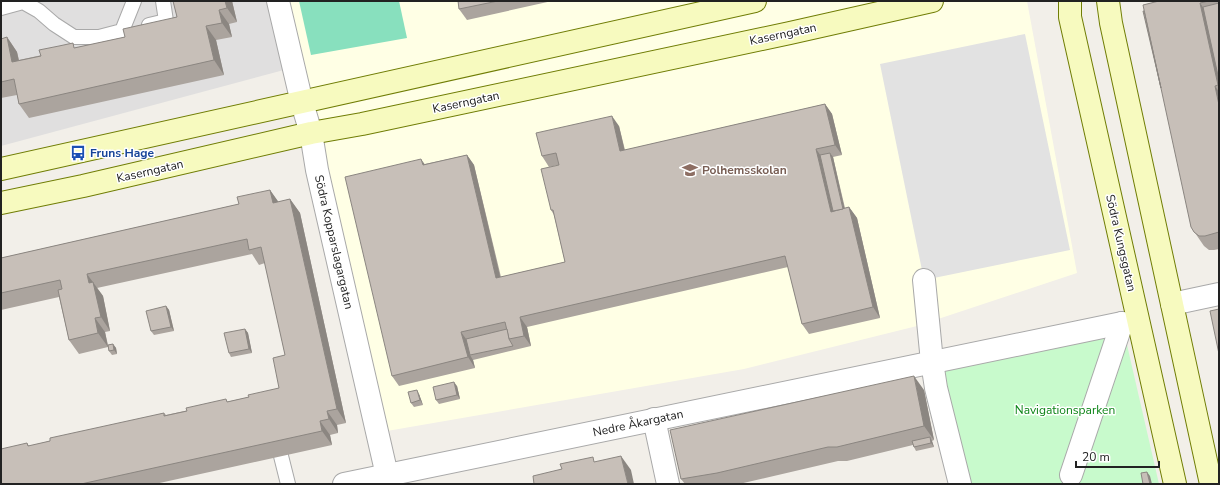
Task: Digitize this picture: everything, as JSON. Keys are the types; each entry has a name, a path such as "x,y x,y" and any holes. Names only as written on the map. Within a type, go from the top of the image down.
{"main road":[{"path":"1,169 755,1"},
{"name":"Kaserngatan","path":"1,203 83,186 311,133 362,124 782,35 932,1"},
{"name":"Södra Kungsgatan","path":"1070,1 1070,17 1175,484"},
{"path":"1108,1 1108,9 1211,484"}],"street":[{"name":"Södra Kopparslagargatan","path":"278,1 302,103 311,133 318,170 388,479"},
{"path":"924,280 936,388 960,484"},
{"path":"1172,304 1219,294"},
{"name":"Nedre Åkargatan","path":"344,484 388,479 654,419 1122,323 1071,475"},
{"path":"654,419 668,484"}],"lane":[{"path":"122,31 135,1"},
{"path":"1,8 24,2 39,11 74,37 99,36 166,21 163,1"},
{"path":"281,456 288,484"}],"shaded area":[{"path":"1,1 282,1 295,67 1,146"},
{"name":"Polhemsskolan","path":"282,1 1027,1 1077,273 917,326 744,369 387,431"},
{"path":"1025,34 1070,250 924,280 880,64"}],"green space":[{"path":"299,1 399,1 407,38 311,55"},
{"name":"Navigationsparken","path":"1122,323 1159,484 970,484 940,360"}],"building":[{"path":"173,1 225,1 227,8 219,10 222,23 206,26 214,60 19,104 14,79 1,82 1,39 7,37 12,62 41,56 39,50 73,43 74,48 125,37 123,29 177,17"},
{"path":"458,1 498,1 459,9"},
{"path":"1159,1 1209,1 1200,3 1218,85 1215,86 1219,105 1219,232 1205,236 1199,236 1191,227 1143,5"},
{"path":"1219,3 1219,80 1203,7"},
{"path":"1143,11 1144,11 1161,88"},
{"path":"825,104 835,145 816,149 831,212 849,207 873,307 802,324 785,256 520,317 524,336 509,339 505,322 461,332 468,357 392,376 345,177 421,159 423,165 467,155 496,278 565,262 553,210 551,210 541,169 559,165 556,153 542,156 536,133 612,116 620,151"},
{"path":"830,153 843,209 833,211 820,155"},
{"path":"270,190 273,203 290,199 337,409 327,411 329,419 320,421 322,431 81,484 1,484 1,449 27,443 28,446 50,441 50,438 164,413 164,416 187,411 186,408 226,399 227,402 249,397 248,395 279,388 273,358 285,355 261,247 249,250 247,239 87,274 89,283 93,282 101,317 95,318 98,333 69,340 58,290 62,289 60,280 1,293 1,258 239,204 237,197"},
{"path":"166,306 171,327 151,331 146,311"},
{"path":"1219,309 1219,354 1210,311"},
{"path":"245,329 249,349 229,353 224,333"},
{"path":"507,329 509,339 513,346 470,355 466,339"},
{"path":"113,344 114,350 109,351 108,345"},
{"path":"914,376 924,426 837,447 828,447 717,473 681,479 670,430"},
{"path":"454,382 457,395 436,400 433,387"},
{"path":"417,390 420,400 411,403 408,392"},
{"path":"930,437 931,443 914,447 912,441"},
{"path":"621,456 628,484 534,484 533,476 562,469 560,464 593,457 594,462"},
{"path":"1147,472 1150,484 1143,484 1141,473"}],"place":[{"name":"Fruns Hage","path":"78,153"},
{"name":"Polhemsskolan","path":"690,170"}]}
